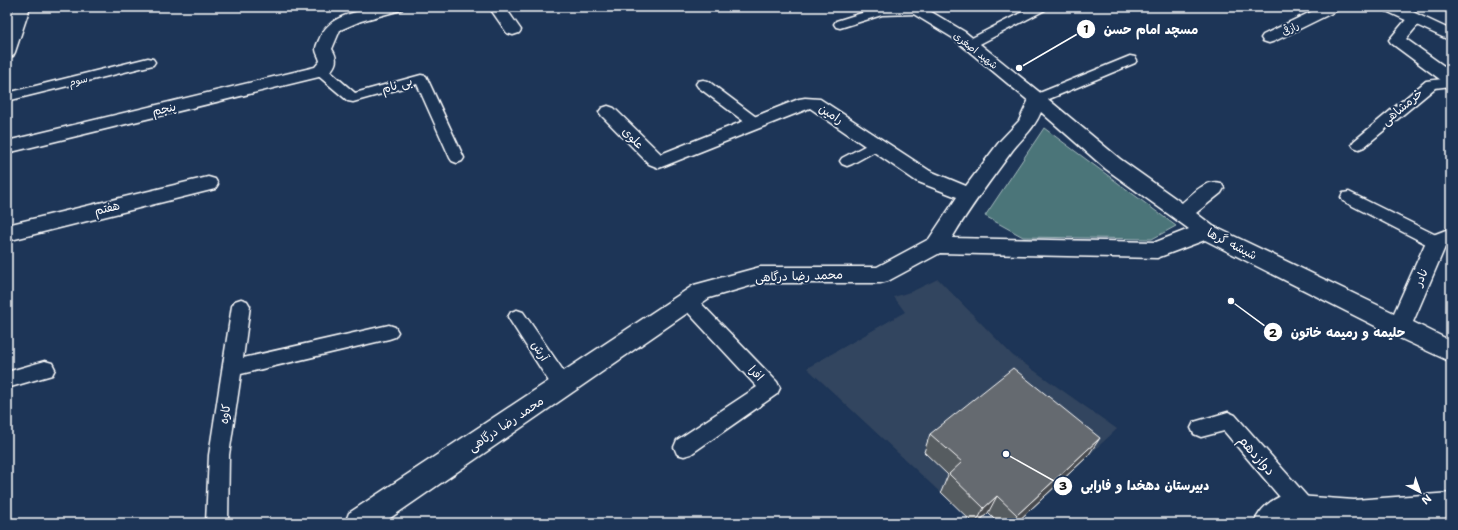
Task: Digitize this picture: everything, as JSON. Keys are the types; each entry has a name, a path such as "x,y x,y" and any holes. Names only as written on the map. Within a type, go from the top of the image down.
{"street":[{"path":"7,52 22,7"},
{"path":"321,71 328,64 329,57 324,49 334,27 350,20 396,7"},
{"path":"497,7 513,30"},
{"name":"رازقی","path":"1269,38 1333,7"},
{"path":"1389,7 1451,36"},
{"name":"شهید اصغری","path":"914,8 959,35 1037,99"},
{"path":"1415,19 1397,40 1451,78"},
{"name":"پنجم","path":"7,147 321,71"},
{"path":"937,245 956,214 1007,146 1027,123 1037,99"},
{"name":"شیشه گرها","path":"1037,99 1113,164 1206,231 1451,352"},
{"name":"رامین","path":"659,162 809,102 833,114 923,176 971,195"},
{"name":"علوی","path":"608,112 659,162"},
{"name":"هفتم","path":"7,233 208,184"},
{"path":"1182,214 1214,188"},
{"name":"محمد رضا درگاهی","path":"363,522 702,291 760,274 880,274 937,245 1157,250 1206,231"},
{"name":"نادر","path":"1399,327 1447,238"},
{"path":"1268,523 1284,508 1354,513 1451,506"}],"lane":[{"path":"970,44 1042,7"},
{"path":"840,24 881,11 914,8"},
{"path":"1037,99 1130,60"},
{"name":"سوم","path":"7,97 148,62"},
{"name":"بی نام","path":"321,71 353,98 420,79 457,158"},
{"name":"خرمشاهی","path":"1359,144 1430,84 1451,82"},
{"path":"703,84 755,123"},
{"path":"847,161 876,145"},
{"path":"1349,197 1447,238"},
{"name":"افرا","path":"684,447 770,388 688,301"},
{"name":"کاوه","path":"217,523 219,454 241,306"},
{"name":"آرش","path":"517,316 562,385"},
{"path":"232,368 389,332"},
{"path":"7,380 45,369"},
{"name":"دوازدهم","path":"1201,428 1228,421 1304,509"}],"shaded area":[{"path":"938,279 1012,355 1117,429 1016,523 998,523 988,513 977,523 973,523 807,368 905,312 894,297 913,291"}],"green space":[{"path":"1044,128 1176,226 1152,239 1023,237 985,216"}],"building":[{"path":"1013,368 1100,438 1017,515 997,496 984,508 949,474 962,462 930,434"}],"place":[{"name":"مسچد امام حسن","path":"1019,68"},
{"name":"حلیمه و رمیمه خاتون","path":"1231,301"},
{"name":"دبیرستان دهخدا و فارابی","path":"1006,454"}]}
